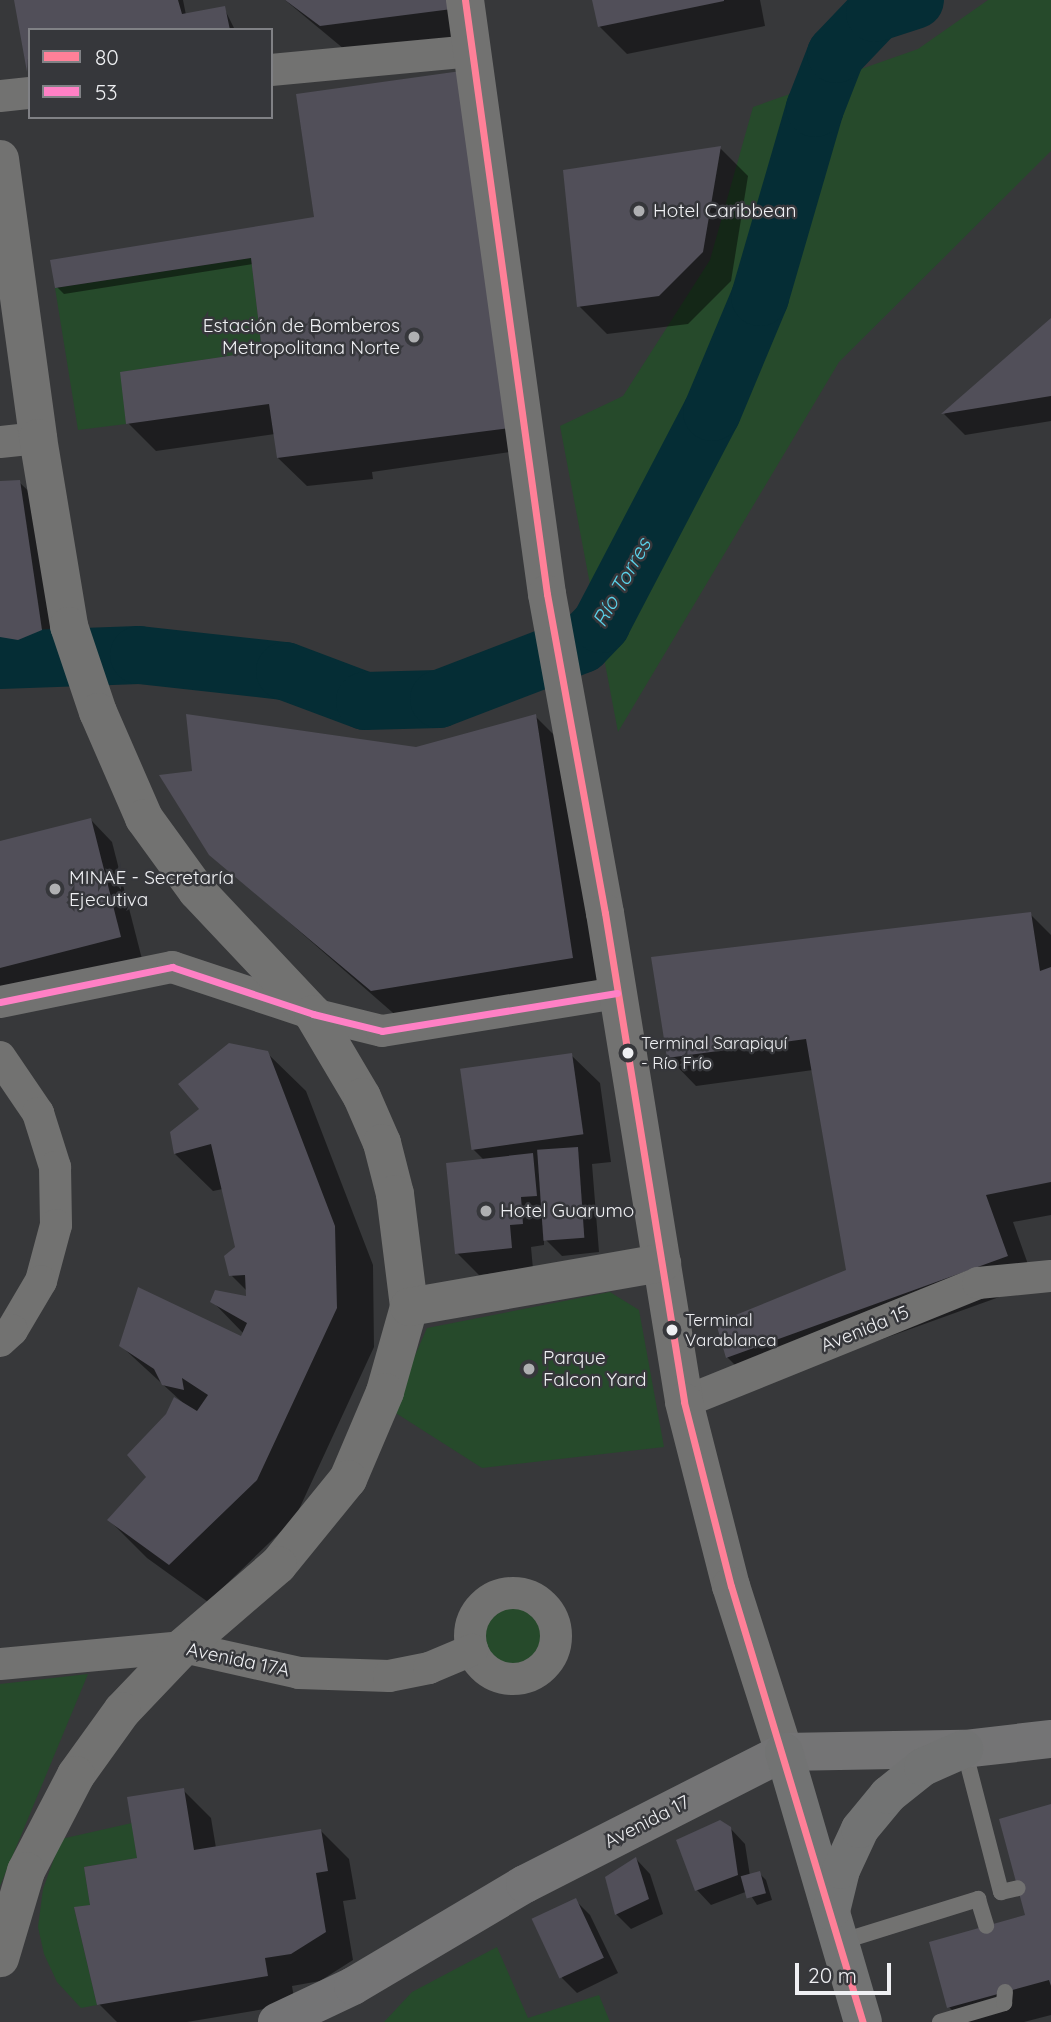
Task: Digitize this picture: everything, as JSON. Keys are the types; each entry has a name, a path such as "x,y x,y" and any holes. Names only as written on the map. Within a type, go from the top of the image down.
{"main road":[{"name":"Avenida 17","path":"276,2022 353,1986 525,1884 784,1752 964,1749 1051,1739"},
{"path":"835,1928 841,1870 860,1829 888,1794 923,1767 964,1749"},
{"path":"784,1752 863,2022"}],"street":[{"path":"465,0 547,594 617,993 684,1402 731,1586 784,1752"},
{"path":"273,70 472,51"},
{"path":"0,96 28,93"},
{"path":"0,159 37,438 69,626 99,712 144,818 197,891 313,1014 362,1097 382,1143 403,1242 409,1307 385,1392 348,1479 278,1565 183,1647 122,1711 76,1775 26,1871 0,1958"},
{"path":"0,442 37,438"},
{"path":"0,1002 172,967 313,1014 382,1031 617,993"},
{"path":"0,1057 38,1113 55,1167 56,1225 41,1280 12,1330 0,1341"},
{"path":"409,1307 662,1263"},
{"name":"Avenida 15","path":"684,1402 978,1283 1051,1276"},
{"name":"Avenida 17A","path":"0,1664 183,1647 335,1677 390,1676 429,1668 472,1650"}],"lane":[{"path":"964,1749 1002,1892"},
{"path":"835,1928 978,1899 1018,1888"},
{"path":"978,1899 986,1926"},
{"path":"940,2022 1004,2003 1005,1992"}],"green space":[{"path":"988,0 1051,0 1051,151 839,362 618,732 560,426 623,396 710,260 753,107 918,49"},
{"path":"251,258 262,351 121,372 126,424 78,430 55,288"},
{"name":"Parque Falcon Yard","path":"610,1292 639,1310 664,1447 482,1468 391,1410 427,1328"},
{"path":"513,1605 525,1607 536,1614 543,1625 543,1649 536,1660 525,1667 513,1669 501,1667 490,1660 483,1649 481,1637 483,1625 490,1614 501,1607"},
{"path":"88,1674 0,1886 0,1684"},
{"path":"132,1823 137,1858 84,1867 90,1905 74,1908 97,2005 81,2008 57,1982 44,1954 38,1927 43,1889 61,1839"},
{"path":"497,1947 528,2018 599,1995 610,2022 384,2022 412,1992"}],"building":[{"path":"14,0 178,0 182,14 225,6 230,28 28,28 27,72"},
{"path":"285,0 451,0 452,9 320,26"},
{"path":"592,0 724,0 724,1 598,27"},
{"name":"Estación de Bomberos Metropolitana Norte","path":"461,71 510,428 277,458 269,404 126,424 120,372 262,351 251,258 55,288 50,260 314,217 296,94"},
{"name":"Hotel Caribbean","path":"721,146 703,252 659,296 577,307 563,170"},
{"path":"1051,318 1051,396 941,414"},
{"path":"20,480 42,630 18,640 0,637 0,481"},
{"path":"186,714 416,747 536,714 573,958 371,991 209,855 159,775 192,771"},
{"name":"MINAE - Secretaría Ejecutiva","path":"91,818 121,937 0,968 0,841"},
{"path":"1031,912 1040,971 1051,967 1051,1182 986,1195 1008,1256 726,1358 716,1323 846,1270 806,1039 667,1058 651,957"},
{"path":"229,1043 268,1051 335,1226 337,1308 257,1480 169,1565 107,1520 146,1477 127,1455 166,1414 174,1397 197,1411 208,1395 182,1378 184,1390 162,1385 154,1369 119,1346 138,1287 241,1336 247,1323 210,1302 215,1290 246,1296 245,1275 229,1276 224,1256 235,1247 211,1144 174,1154 170,1132 199,1109 178,1084"},
{"path":"572,1053 583,1134 472,1150 460,1069"},
{"path":"578,1147 584,1238 543,1241 537,1150"},
{"name":"Hotel Guarumo","path":"533,1153 537,1196 521,1197 523,1224 510,1225 512,1248 455,1254 446,1163"},
{"path":"184,1788 194,1850 321,1829 328,1871 316,1873 326,1932 291,1954 265,1958 268,1976 97,2005 74,1907 90,1905 84,1867 137,1858 127,1797"},
{"path":"1051,1804 1051,1986 1049,1980 947,2008 929,1942 1025,1915 999,1819"},
{"path":"720,1820 731,1827 738,1875 695,1891 676,1840"},
{"path":"636,1857 649,1899 615,1915 605,1877"},
{"path":"760,1871 766,1893 747,1898 741,1876"},
{"path":"576,1898 604,1958 559,1979 532,1919"}],"waterway":[{"name":"Río Torres","path":"0,660 139,655 285,671 365,701 439,699 582,644 601,624 712,412 760,297 815,108 836,54 875,13 915,0"}],"transit line":[{"name":"80","path":"465,0 547,594 605,913 684,1402 731,1586 863,2022"},
{"name":"53","path":"0,1002 172,967 313,1014 382,1031 617,993"}],"place":[{"name":"Hotel Caribbean","path":"639,211"},
{"name":"Estación de Bomberos Metropolitana Norte","path":"414,337"},
{"name":"MINAE - Secretaría Ejecutiva","path":"55,889"},
{"name":"Terminal Sarapiquí - Río Frío","path":"628,1053"},
{"name":"Hotel Guarumo","path":"486,1211"},
{"name":"Terminal Varablanca","path":"672,1330"},
{"name":"Parque Falcon Yard","path":"529,1369"}]}
